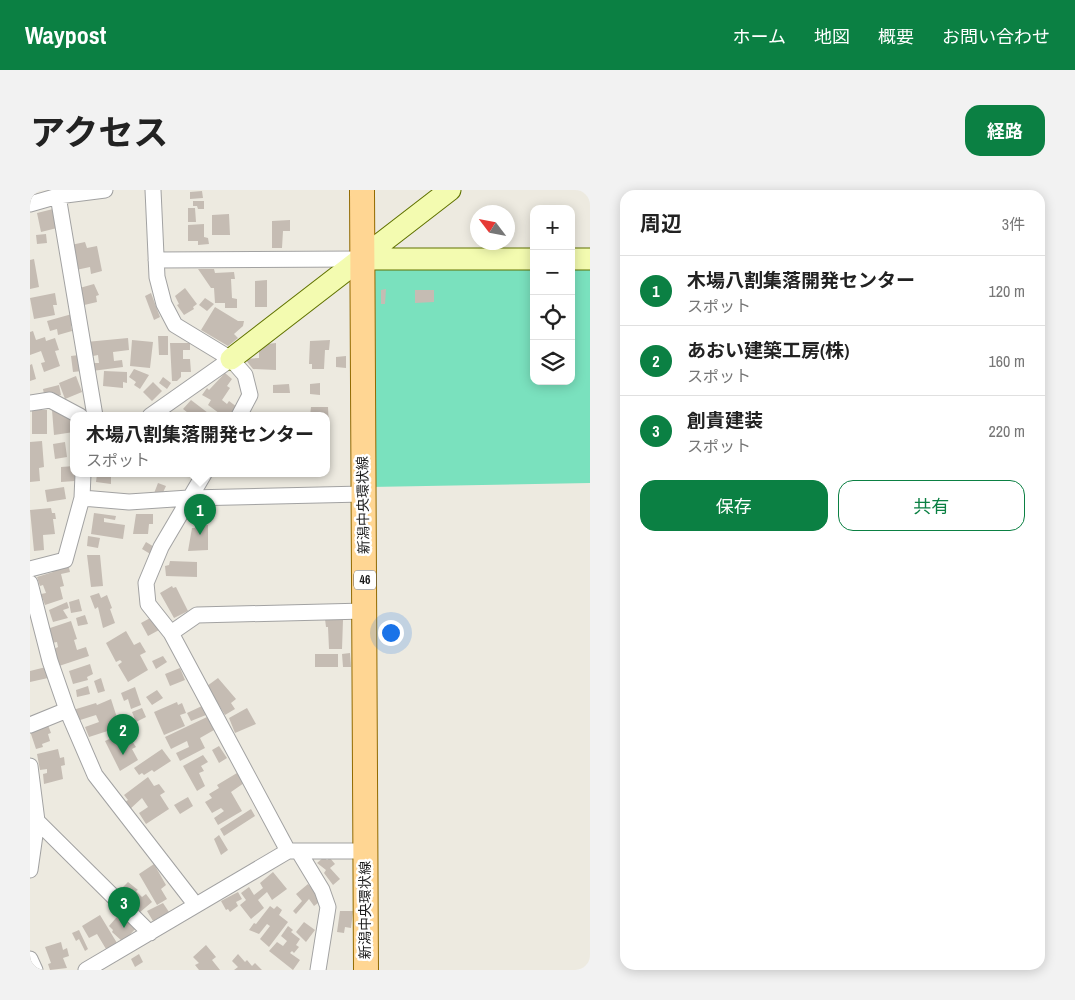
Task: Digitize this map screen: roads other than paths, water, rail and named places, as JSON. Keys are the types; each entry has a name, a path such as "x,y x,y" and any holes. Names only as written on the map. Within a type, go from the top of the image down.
{"main road":[{"name":"新潟中央環状線","path":"362,190 360,259 365,611 366,970"}],"street":[{"path":"30,204 58,196 104,190"},
{"path":"153,190 157,277 164,304 175,325 231,360 245,375 250,395 242,412"},
{"path":"156,412 231,360 450,190"},
{"path":"58,196 93,412"},
{"path":"156,260 530,259"},
{"path":"575,259 590,259"},
{"path":"30,403 50,400 72,412"},
{"path":"30,569 65,560 82,498 83,477"},
{"path":"202,477 161,547 146,583 148,604 171,633 294,851 322,890 328,907 318,970"},
{"path":"82,498 129,502 189,498 363,494"},
{"path":"30,583 50,661 67,710 95,775 195,904"},
{"path":"171,633 197,615 365,611"},
{"path":"30,725 67,710"},
{"path":"30,766 34,822 30,870"},
{"path":"34,822 150,933"},
{"path":"86,970 195,904 294,851 365,851"},
{"path":"30,959 35,970"}],"place":[{"name":"木場八割集落開発センター","path":"200,535"},
{"name":"あおい建築工房(株)","path":"123,755"},
{"name":"創貴建装","path":"124,928"}]}
